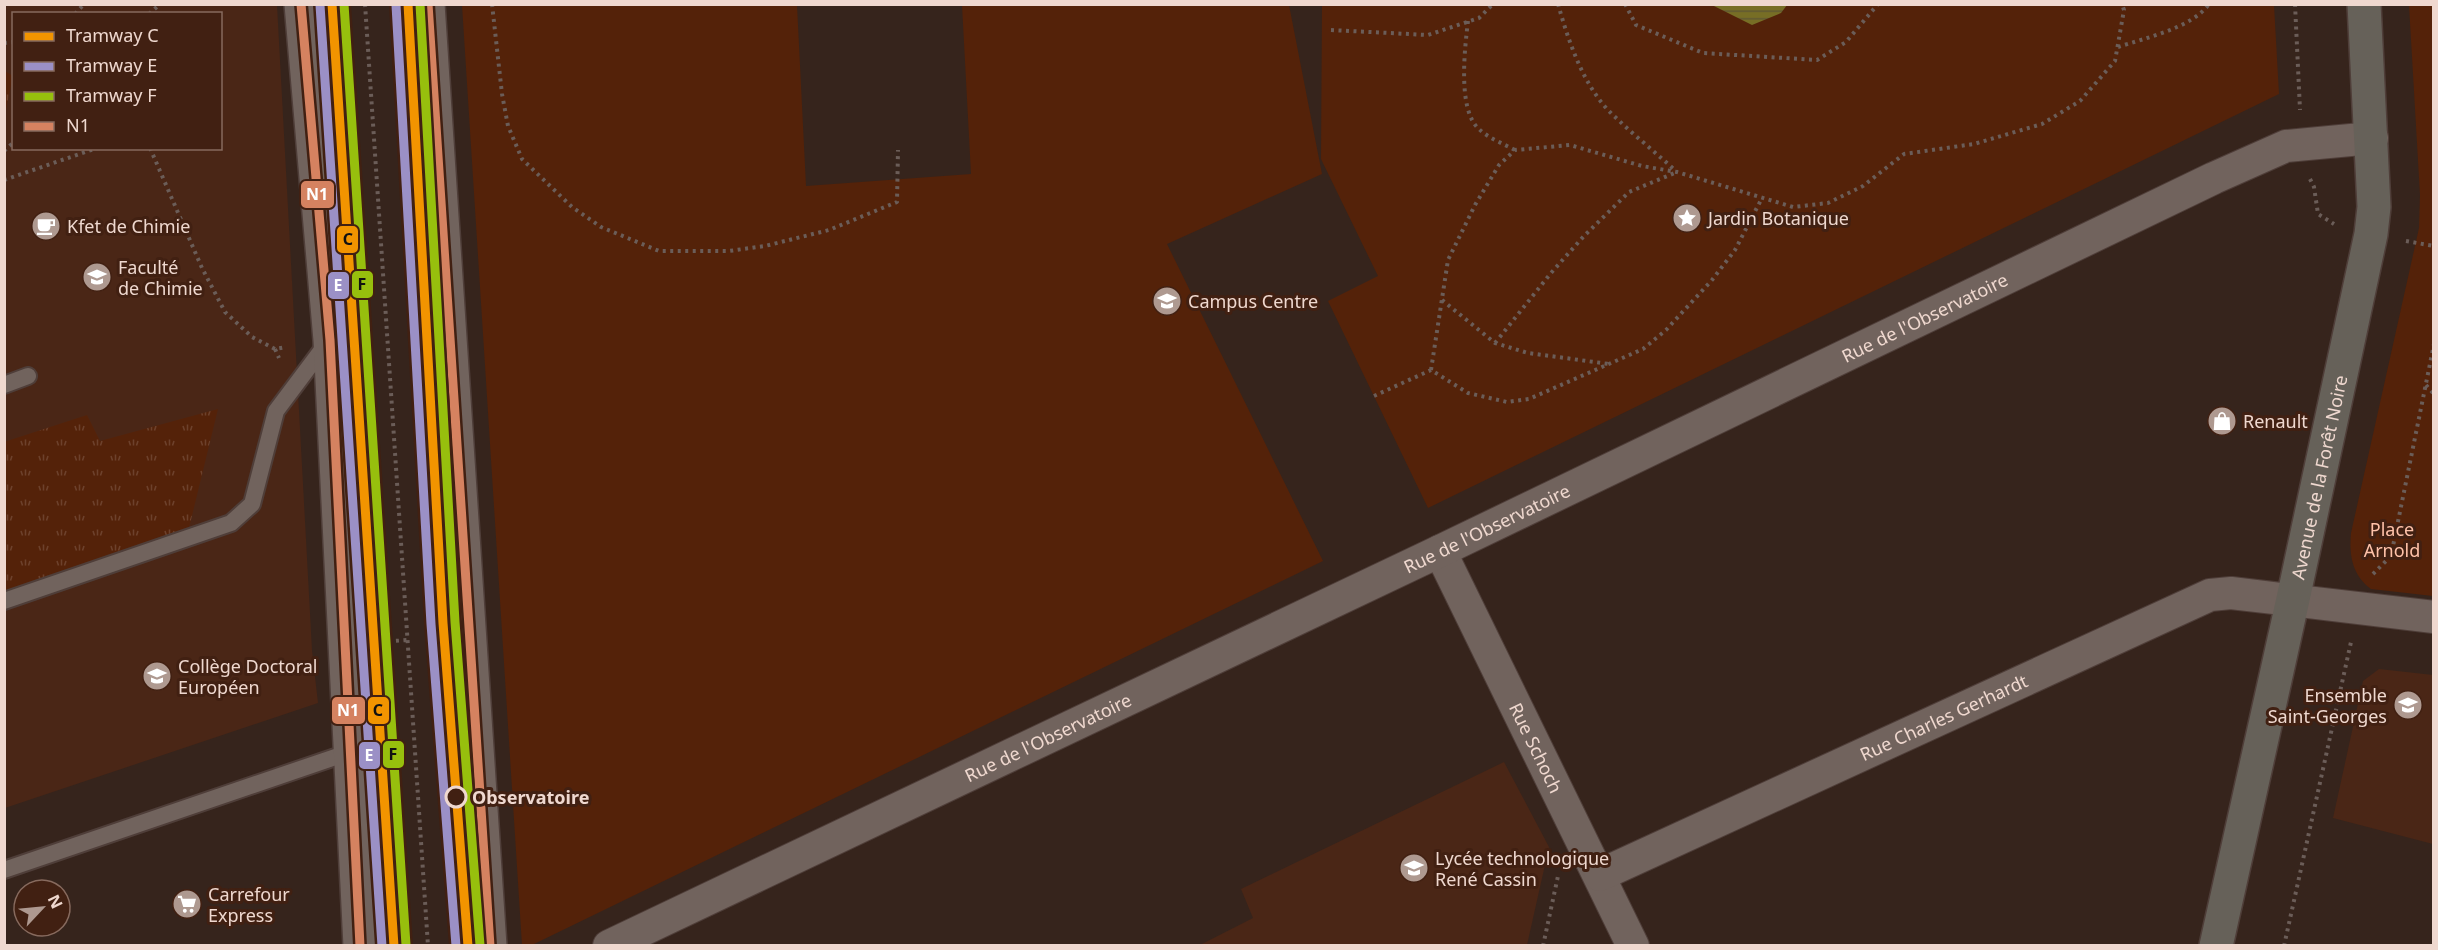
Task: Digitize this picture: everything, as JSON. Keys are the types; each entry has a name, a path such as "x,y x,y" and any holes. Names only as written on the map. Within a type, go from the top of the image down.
{"main road":[{"name":"Avenue de la Forêt Noire","path":"2216,945 2371,234 2374,207 2372,138 2364,4"}],"street":[{"path":"301,4 330,340 360,945"},
{"path":"428,4 490,945"},
{"name":"Rue de l'Observatoire","path":"609,945 1440,551 2214,178 2286,147 2302,158 2372,138"},
{"name":"Rue Schoch","path":"1440,551 1633,945"},
{"name":"Rue Charles Gerhardt","path":"1594,864 2210,595 2231,593 2293,599 2361,595 2433,617"}],"lane":[{"path":"4,601 231,523 252,504 276,411 330,340"},
{"path":"4,385 28,376"},
{"path":"4,870 350,752"}],"path":[{"path":"365,4 428,945"},
{"path":"492,4 508,126 522,159 572,207 602,227 659,251 729,251 765,246 830,230 897,202 898,150"},
{"path":"1331,30 1428,35 1479,18 1493,4"},
{"path":"1558,4 1569,46 1589,82 1613,115 1677,172"},
{"path":"1625,4 1636,25 1703,53 1817,60 1846,42 1878,4"},
{"path":"1468,21 1463,71 1468,109 1477,129 1515,150 1569,145 1642,166 1677,172 1793,207 1828,202 1863,186 1904,154 1974,144 2042,124 2080,101 2115,61 2124,10 2122,4"},
{"path":"2118,47 2175,28 2202,13 2209,4"},
{"path":"2295,4 2302,158 2314,187 2318,214 2328,222 2371,234 2433,246"},
{"path":"4,180 91,150"},
{"path":"151,150 202,268 225,312 252,338 275,349 330,340"},
{"path":"1374,396 1431,369 1448,260 1475,204 1499,165 1515,150"},
{"path":"1495,343 1551,273 1584,236 1629,192 1677,172"},
{"path":"1431,369 1468,393 1507,402 1529,399 1643,349 1666,330 1712,280 1735,250 1762,198"},
{"path":"184,248 193,245"},
{"path":"1441,300 1495,343 1528,353 1610,365"},
{"path":"2283,945 2361,595 2391,556 2433,344"},
{"path":"2426,384 2433,394"},
{"path":"1543,945 1560,866 1594,864"}],"shaded area":[{"path":"4,5 277,5 312,650 318,703 5,808"},
{"path":"1712,5 1787,5 1781,13 1752,25"},
{"path":"2379,669 2433,675 2433,844 2333,818 2363,681"},
{"name":"Lycée technologique René Cassin","path":"1504,762 1549,847 1527,945 1200,945 1253,918 1241,889"}],"green space":[{"name":"Campus Centre","path":"462,5 797,5 806,186 971,174 962,5 1289,5 1322,174 1167,244 1323,561 532,945 522,945"},
{"name":"Jardin Botanique","path":"1322,5 2274,5 2279,94 1428,508 1328,301 1378,276 1321,159"},
{"name":"Place Arnold","path":"2409,5 2434,5 2433,596 2371,589 2356,571 2351,549 2351,533 2419,228 2420,195"},
{"path":"5,71 12,75 12,81 5,114"},
{"path":"218,409 189,528 5,593 4,442 87,415 100,441"}],"tram line":[{"name":"C","path":"332,4 394,946"},
{"name":"F","path":"344,4 406,945"},
{"name":"C","path":"408,4 443,623 468,946"},
{"name":"F","path":"420,4 455,622 480,945"},
{"name":"E","path":"320,5 382,946"},
{"name":"E","path":"396,5 431,624 456,946"}],"transit line":[{"name":"N1","path":"301,4 330,340 360,946"},
{"name":"N1","path":"428,4 490,946"}],"place":[{"name":"Jardin Botanique","path":"1687,218"},
{"name":"Kfet de Chimie","path":"46,226"},
{"name":"Faculté de Chimie","path":"97,277"},
{"name":"Campus Centre","path":"1167,301"},
{"name":"Renault","path":"2222,421"},
{"name":"Collège Doctoral Européen","path":"157,676"},
{"name":"Ensemble Saint-Georges","path":"2408,705"},
{"name":"Observatoire","path":"456,797"},
{"name":"Lycée technologique René Cassin","path":"1414,868"},
{"name":"Carrefour Express","path":"187,904"}]}
